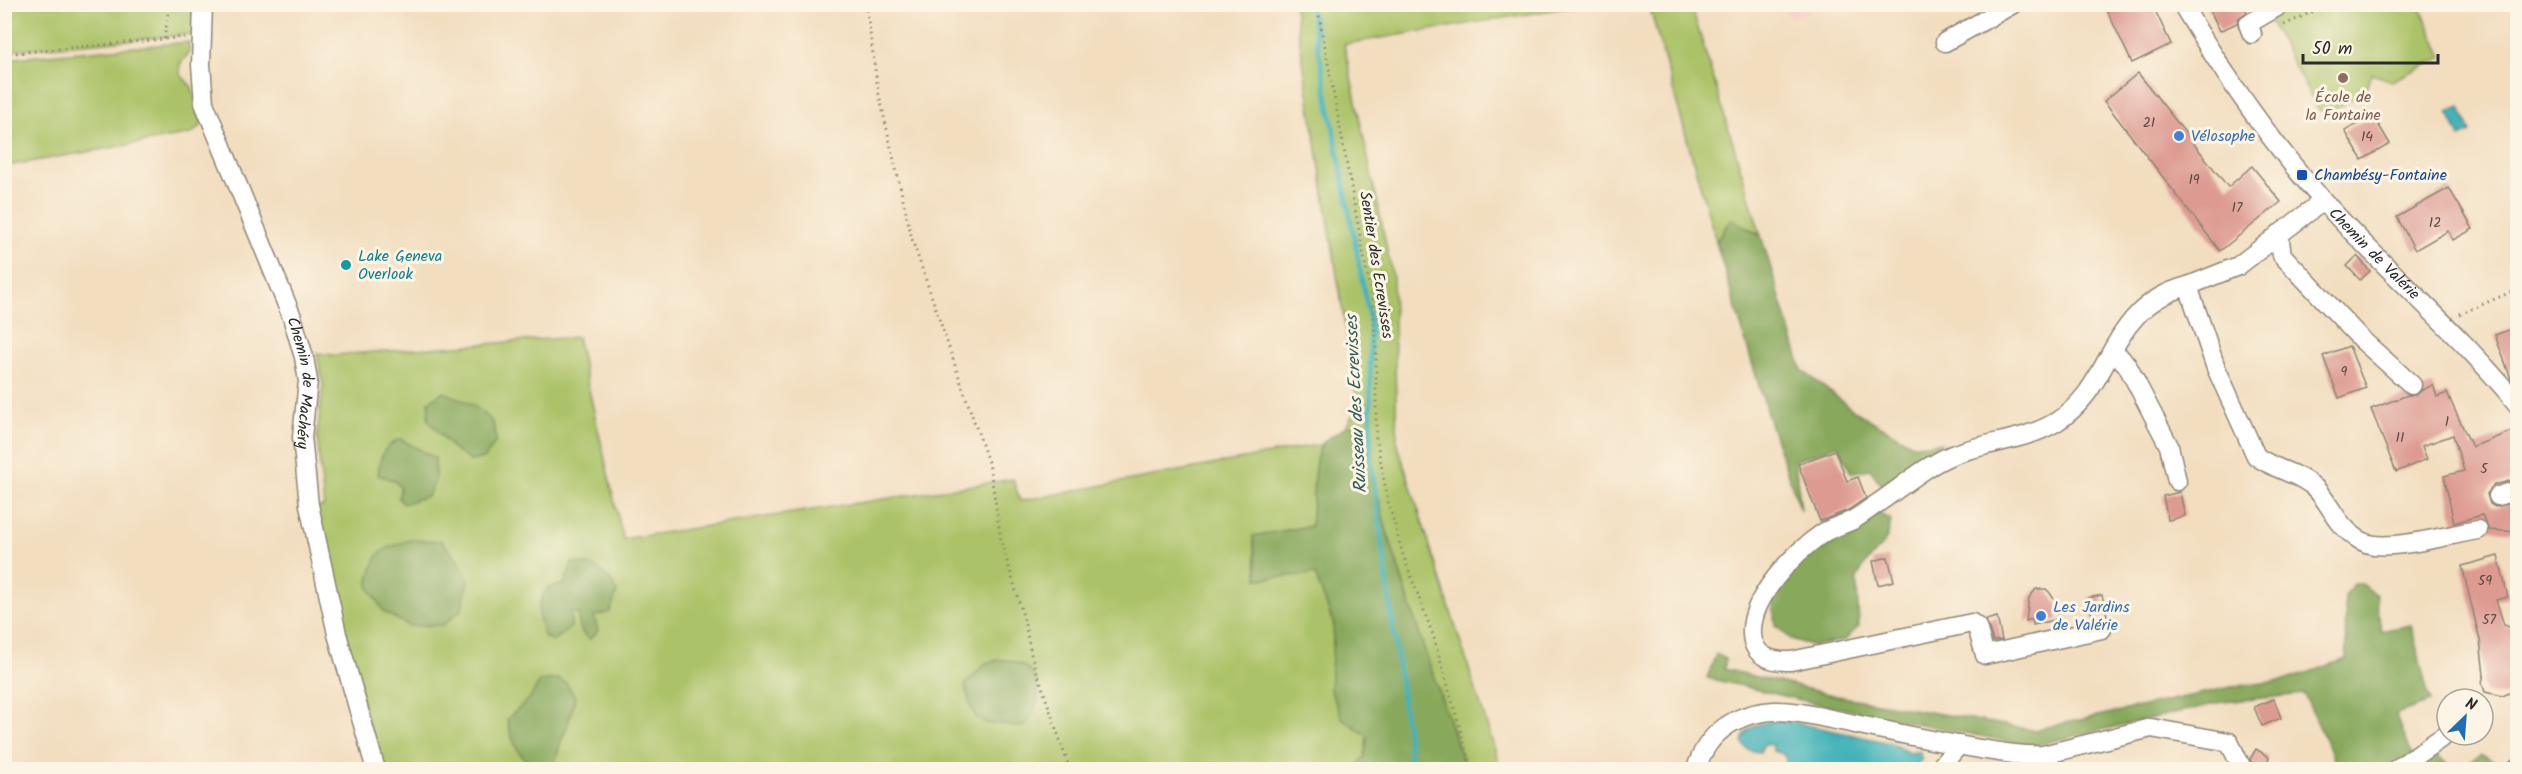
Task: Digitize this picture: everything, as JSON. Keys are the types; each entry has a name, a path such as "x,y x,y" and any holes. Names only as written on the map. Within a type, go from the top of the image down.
{"street":[{"name":"Chemin de Machéry","path":"203,4 204,103 291,317 304,357 308,381 302,437 309,505 337,634 376,770"},
{"path":"1945,42 2013,4"},
{"name":"Chemin de Valérie","path":"2182,4 2214,57 2264,128 2324,201 2386,267 2476,354 2517,405"},
{"path":"2252,34 2248,24 2273,10"},
{"path":"2102,629 1985,655 1977,627 1972,623 1791,661 1776,662 1762,656 1754,646 1752,633 1756,612 1766,591 1784,568 1824,532 1853,520 1935,463 1954,454 2036,431 2054,423 2075,408 2128,324 2146,305 2163,294 2238,266 2324,201"},
{"path":"2279,234 2282,255 2361,339 2412,385"},
{"path":"2188,286 2216,368 2256,456 2264,462 2305,480 2317,490 2345,528 2357,538 2372,545 2396,544 2478,530"},
{"path":"2113,350 2127,365 2169,446 2177,481"},
{"path":"2498,496 2517,490"},
{"path":"1696,770 1706,744 1721,730 1746,717 1771,711 1808,714 2017,755 2043,755 2138,730 2157,728 2197,738 2229,742 2243,770"},
{"path":"2395,770 2435,742"},
{"path":"1938,770 1959,745"}],"path":[{"path":"164,39 170,4"},
{"path":"866,4 878,90 912,238 990,468 1001,540 1035,665 1070,770"},
{"name":"Sentier des Ecrevisses","path":"1317,4 1372,300 1376,350 1376,437 1385,490 1392,522 1433,635 1472,770"},
{"path":"2273,10 2277,28 2329,4"},
{"path":"4,54 202,36"},
{"path":"2447,324 2460,315 2517,289"}],"shaded area":[{"path":"1783,5 1822,5 1791,19"}],"green space":[{"path":"5,5 199,5 196,34 5,51"},
{"path":"1294,5 1583,5 1344,44 1393,278 1397,443 1501,769 1466,769 1423,646 1385,525 1362,428 1346,426 1358,407"},
{"path":"1649,5 1691,5 1761,236 1731,219 1716,241"},
{"name":"École de la Fontaine","path":"2301,5 2419,5 2443,57 2392,81 2372,74 2365,92 2329,111 2318,110 2269,19"},
{"path":"189,42 189,53 180,64 180,74 192,87 202,125 191,134 5,166 5,59"},
{"path":"1731,219 1761,236 1802,370 1856,412 1914,445 1941,443 1884,488 1870,469 1851,473 1838,445 1795,461 1801,511 1771,426 1716,242"},
{"path":"577,337 623,539 1013,479 1020,501 1322,444 1315,474 1311,526 1253,536 1258,579 1315,573 1334,625 1330,689 1342,718 1367,736 1365,757 1353,770 381,769 344,635 315,509 324,506 317,436 323,385 317,353 334,355"},
{"path":"443,392 476,407 492,422 496,441 485,458 470,461 453,449 428,420 429,401"},
{"path":"1346,426 1362,427 1385,525 1423,646 1466,769 1353,769 1365,757 1367,736 1342,718 1330,689 1334,625 1315,574 1258,579 1253,536 1311,526 1316,459 1319,450 1325,441"},
{"path":"400,439 435,458 435,480 428,496 403,504 399,499 400,487 395,481 378,475 383,453 389,445"},
{"path":"1878,513 1891,520 1889,531 1881,547 1866,563 1857,579 1859,626 1845,640 1814,646 1791,639 1775,625 1772,596 1792,569 1853,526"},
{"path":"410,540 441,541 458,560 468,579 462,609 443,625 409,626 384,612 368,586 379,554 390,547"},
{"path":"572,563 580,563 599,570 617,591 610,612 594,616 598,631 590,639 580,629 578,613 571,612 571,627 554,641 545,638 539,618 539,607 548,588 564,584"},
{"path":"2353,584 2362,584 2376,595 2381,631 2411,625 2430,702 2396,714 2416,766 2435,754 2453,769 2339,769 2304,694 2223,702 2031,746 1818,704 1707,678 1716,654 1726,659 1724,669 1837,696 2033,730 2231,687 2287,680 2346,659 2345,596"},
{"path":"997,660 1012,661 1023,666 1032,673 1036,681 1037,703 1025,726 985,723 979,720 973,711 965,685 986,663"},
{"path":"558,679 566,683 575,697 555,762 550,769 541,768 533,765 520,754 512,738 507,719 530,698 540,681"},
{"path":"2480,755 2500,763 2495,769 2461,769"}],"water":[{"path":"2460,107 2471,132 2460,137 2448,112"},
{"path":"1772,721 1792,722 1891,743 1909,753 1919,751 1922,759 1913,769 1779,769 1786,765 1786,759 1783,754 1773,751 1773,745 1764,744 1760,752 1749,750 1742,742 1746,732 1750,729"}],"building":[{"path":"2104,4 2152,4 2171,44 2132,63"},
{"path":"2207,4 2243,4 2247,12 2239,18 2237,23 2220,31"},
{"path":"2138,73 2228,187 2252,166 2281,202 2220,251 2104,101"},
{"path":"2373,115 2390,144 2362,160 2345,131"},
{"path":"2449,188 2473,229 2453,240 2448,231 2415,250 2397,217"},
{"path":"2357,256 2370,271 2360,280 2347,266"},
{"path":"2517,327 2517,387 2511,379 2495,335"},
{"path":"2349,346 2366,388 2339,398 2323,356"},
{"path":"2433,385 2437,397 2447,393 2472,447 2517,429 2517,479 2494,485 2487,494 2490,504 2495,507 2517,502 2517,532 2489,530 2482,515 2454,523 2444,476 2464,471 2453,435 2422,446 2427,459 2396,472 2371,409 2408,395 2416,395"},
{"path":"1835,450 1847,481 1858,477 1866,498 1848,510 1820,521 1798,464"},
{"path":"2180,492 2185,516 2168,520 2163,496"},
{"path":"2498,556 2508,597 2496,600 2504,625 2517,630 2517,670 2513,691 2503,696 2495,694 2495,687 2484,687 2480,640 2462,566"},
{"path":"1888,557 1894,581 1878,585 1873,561"},
{"path":"2036,589 2046,589 2050,593 2062,612 2057,613 2058,619 2033,625 2032,619 2026,621 2029,598"},
{"path":"2102,595 2107,616 2093,619 2088,598"},
{"path":"1997,617 2002,640 1993,641 1986,620"},
{"path":"2274,699 2281,718 2262,726 2254,707"},
{"path":"2256,749 2269,757 2265,770 2254,768 2250,759"}],"waterway":[{"name":"Ruisseau des Ecrevisses","path":"1310,4 1370,322 1371,459 1412,770"}],"place":[{"name":"École de la Fontaine","path":"2343,78"},
{"name":"Vélosophe","path":"2179,136"},
{"name":"Chambésy-Fontaine","path":"2302,175"},
{"name":"Lake Geneva Overlook","path":"346,265"},
{"name":"Les Jardins de Valérie","path":"2041,616"}]}
